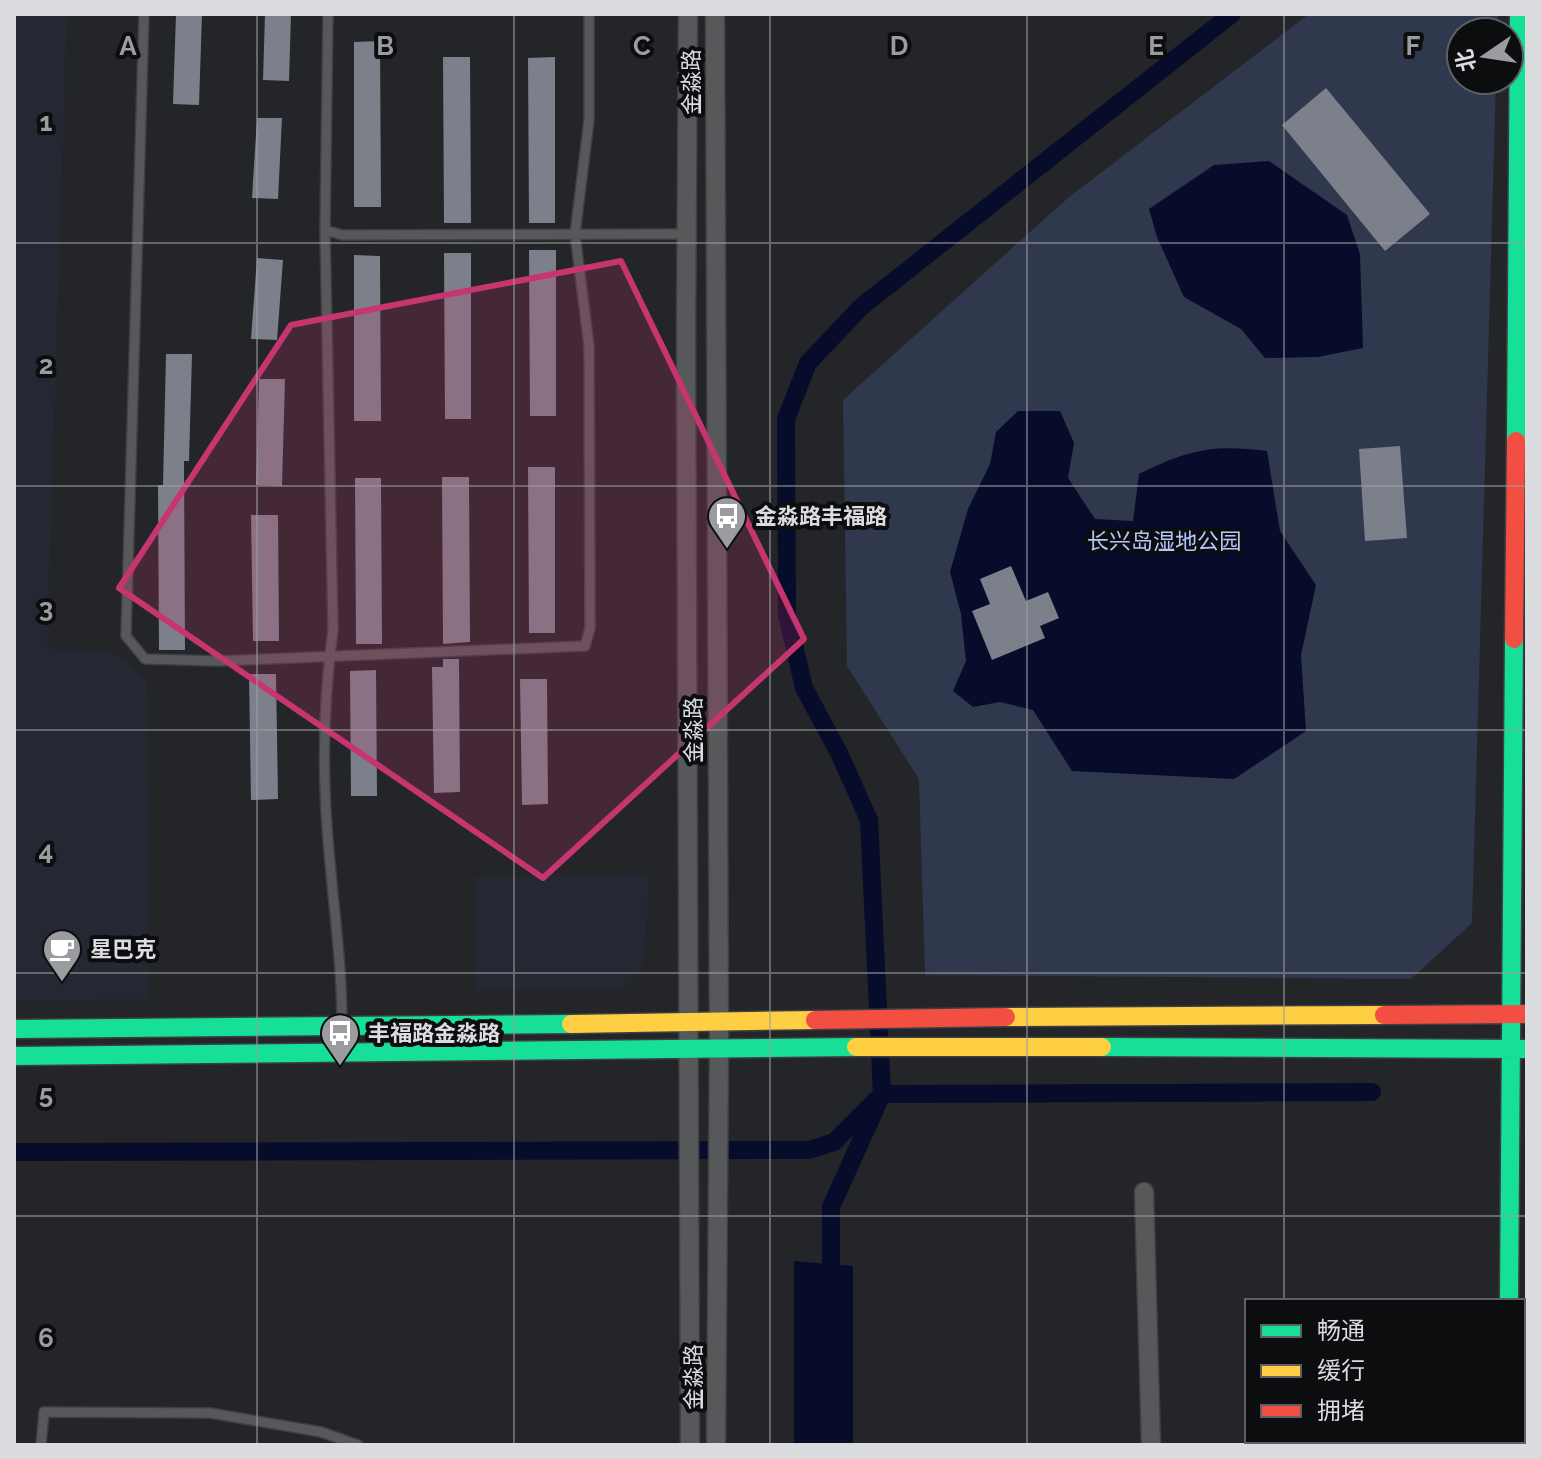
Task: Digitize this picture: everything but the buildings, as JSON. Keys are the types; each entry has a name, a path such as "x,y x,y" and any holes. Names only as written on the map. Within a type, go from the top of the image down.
{"street":[{"name":"金淼路","path":"688,14 687,1022 690,1445"},
{"name":"金淼路","path":"715,14 719,1047 716,1445"},
{"path":"1509,1299 1519,1048 1519,14"},
{"path":"14,1029 202,1030 922,1018 1519,1014"},
{"path":"14,1056 827,1046 1519,1048"},
{"path":"1144,1192 1151,1445"}],"lane":[{"path":"144,14 126,636 145,659 218,661 585,646 590,628 589,346 575,234 589,120 589,14"},
{"path":"328,14 325,230 333,630 325,683 325,790 342,971 342,1026"},
{"path":"325,230 342,235 688,234"},
{"path":"41,1445 44,1412 210,1413 321,1432 358,1445"}],"highlighted area":[{"path":"621,261 804,639 543,878 119,588 291,325"}],"shaded area":[{"path":"14,14 67,14 47,649 113,652 147,680 149,999 14,1001"},
{"path":"1269,161 1347,215 1360,254 1363,348 1318,357 1265,358 1241,329 1184,297 1157,237 1149,209 1214,165"},
{"path":"1018,411 1060,411 1074,443 1068,478 1095,519 1133,521 1139,474 1172,459 1215,449 1267,451 1280,531 1316,585 1301,655 1306,731 1234,779 1072,771 1033,710 1000,702 973,707 953,691 966,661 961,614 950,572 968,509 990,464 996,432"},
{"path":"649,874 645,957 638,974 627,986 609,990 475,990 475,877"},
{"path":"794,1261 853,1266 853,1445 794,1445"}],"green space":[{"name":"长兴岛湿地公园","path":"1309,14 1498,14 1445,16 1445,96 1496,96 1472,923 1411,979 925,975 919,779 847,666 843,400 1069,197"}],"waterway":[{"path":"831,1286 831,1207 882,1094 869,820 839,753 804,688 787,615 786,419 808,363 861,307 1232,14"},
{"path":"14,1152 809,1150 834,1142 882,1094 1372,1092"}],"traffic: fast":[{"path":"1516,441 1519,14"},
{"path":"1509,1299 1514,639"},
{"path":"14,1029 571,1024"},
{"path":"14,1056 856,1047"},
{"path":"1102,1047 1527,1049"}],"traffic: slow":[{"path":"1006,1017 1384,1015"},
{"path":"571,1024 815,1020"},
{"path":"856,1047 1102,1047"}],"traffic: jam":[{"path":"1514,639 1516,441"},
{"path":"1384,1015 1527,1014"},
{"path":"815,1020 1006,1017"}],"place":[{"name":"金淼路丰福路","path":"727,550"},
{"name":"星巴克","path":"62,983"},
{"name":"丰福路金淼路","path":"340,1067"}]}
